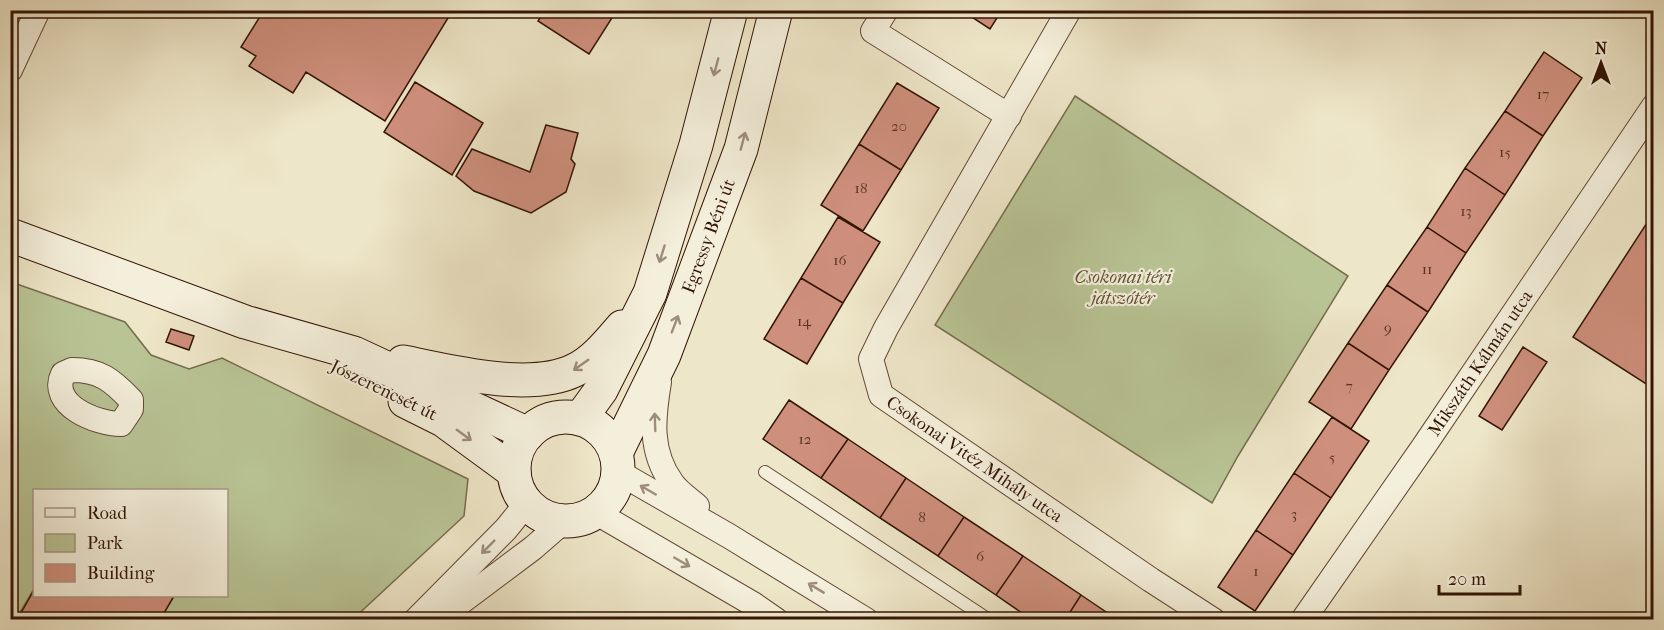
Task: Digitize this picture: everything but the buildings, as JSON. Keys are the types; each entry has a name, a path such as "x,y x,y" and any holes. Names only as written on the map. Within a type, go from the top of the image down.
{"street":[{"path":"10,70 38,10"},
{"name":"Egressy Béni út","path":"579,419 601,390 650,293 696,144 731,10"},
{"name":"Egressy Béni út","path":"617,463 664,355 741,149 776,10"},
{"path":"886,10 873,31 1009,116"},
{"name":"Csokonai Vitéz Mihály utca","path":"1069,10 886,328 871,359 881,395 1205,618"},
{"name":"Mikszáth Kálmán utca","path":"1303,620 1424,446 1653,106"},
{"name":"Jószerencsét út","path":"10,235 245,322 354,353 528,434"},
{"path":"354,353 475,376 549,379 576,370 605,347 650,293"},
{"name":"Jószerencsét út","path":"245,322 443,420 514,472"},
{"path":"664,355 654,413 656,450 672,484 729,536"},
{"path":"568,417 579,419 595,426 608,438 617,463 615,487 607,501 596,512 575,520 550,519 527,503 518,489 514,472 515,458 528,434 546,421 568,417"},
{"path":"617,463 729,536 866,620"},
{"path":"416,620 506,529 527,503"},
{"path":"596,512 753,604 776,620"},
{"path":"437,620 533,548 564,521"}],"lane":[{"path":"765,472 989,620"}],"green space":[{"name":"Csokonai téri játszótér","path":"1075,96 1348,276 1238,456 1212,503 935,325"},
{"path":"11,282 125,322 151,355 189,369 222,358 468,479 464,516 352,620 160,619 173,597 228,597 228,489 33,489 33,591 16,619 11,620"}]}
